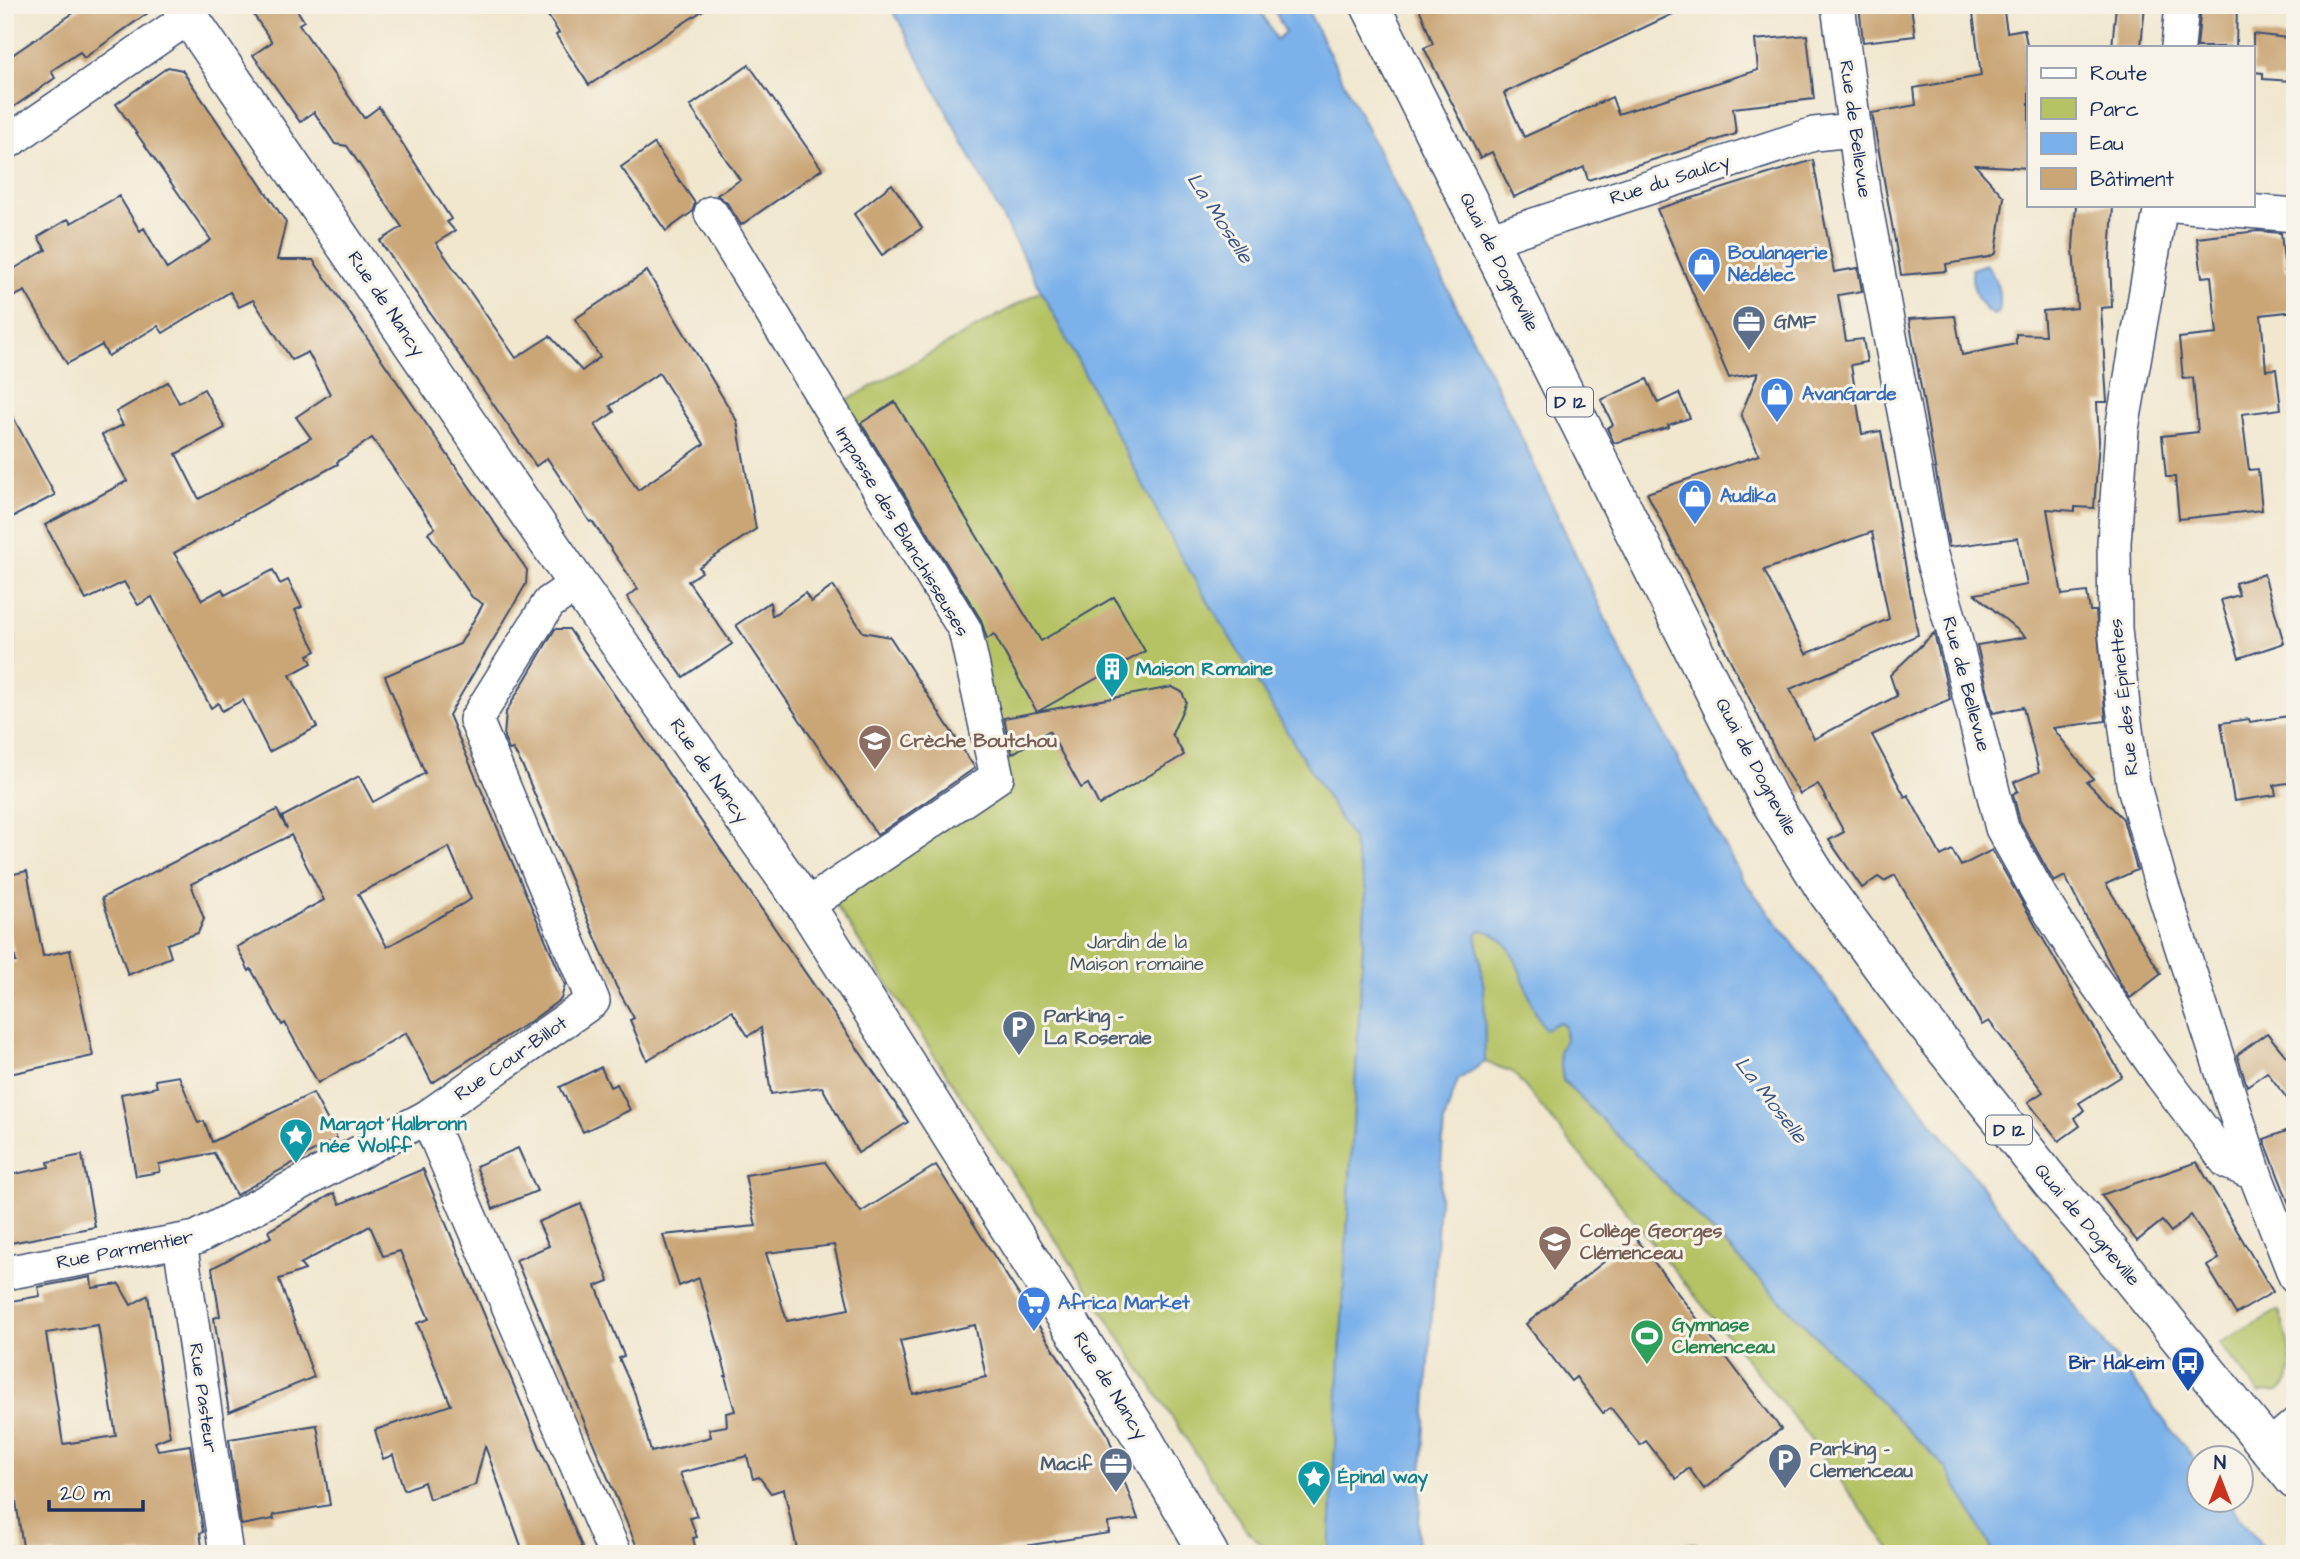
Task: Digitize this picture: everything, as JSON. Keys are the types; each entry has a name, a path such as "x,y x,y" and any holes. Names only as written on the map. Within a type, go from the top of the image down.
{"main road":[{"name":"Quai de Dogneville","path":"1370,5 1768,798 1825,889 1906,999 2050,1181 2282,1436"},
{"name":"Rue de Nancy","path":"185,11 577,584 806,906 1131,1420 1209,1554"},
{"name":"D 12","path":"2282,1436 2295,1480"}],"street":[{"name":"Rue de Bellevue","path":"1838,5 1853,130 1931,555 2002,828 2040,896 2083,964 2162,1076 2227,1161 2255,1174"},
{"path":"2178,46 2182,5"},
{"path":"5,144 185,11"},
{"name":"Rue du Saulcy","path":"1488,240 1814,134 1853,130"},
{"name":"Rue des Épinettes","path":"2161,206 2122,429 2114,543 2115,629 2133,783 2159,877 2255,1174"},
{"path":"2187,206 2295,215"},
{"name":"Impasse des Blanchisseuses","path":"711,213 965,630 997,777 806,906"},
{"name":"Rue Cour-Billot","path":"426,1117 593,1001 476,720 549,603 577,584"},
{"path":"426,1117 615,1554"},
{"name":"Rue Parmentier","path":"5,1273 195,1238 426,1117"},
{"path":"2255,1174 2295,1276"},
{"name":"Rue Pasteur","path":"180,1242 226,1554"}],"green space":[{"name":"Jardin de la Maison romaine","path":"1041,291 1181,557 1351,837 1366,891 1329,1554 1273,1554 1246,1530 827,892 997,777 965,630 830,410"},
{"path":"1479,930 1487,930 1504,940 1554,1023 1564,1025 1566,1038 1559,1052 1563,1081 1946,1468 1995,1554 1894,1554 1799,1424 1513,1072 1485,1062 1484,989 1476,934"},
{"path":"2279,1310 2290,1354 2289,1376 2280,1391 2259,1393 2220,1343"},
{"path":"1695,1543 1705,1554 1623,1554 1623,1549"}],"water":[{"name":"La Moselle","path":"888,5 1258,5 1276,40 1285,32 1272,5 1305,5 1511,415 1624,659 1742,878 2184,1446 2184,1514 2237,1514 2268,1554 1995,1554 1946,1468 1563,1080 1559,1052 1566,1038 1564,1025 1559,1022 1545,1029 1531,1002 1513,955 1494,934 1480,930 1476,934 1484,989 1485,1062 1458,1080 1444,1121 1417,1554 1329,1554 1366,891 1351,837 1181,557 899,21"},
{"path":"1986,264 2000,293 1999,312 1993,315 1976,296 1973,283 1972,269"}],"building":[{"path":"85,5 159,5 84,58 80,52 51,71 55,78 5,113 5,60"},
{"path":"247,5 294,5 304,21 299,24 364,118 379,107 451,219 447,222 455,231 436,243 516,358 550,336 582,371 600,357 575,319 647,271 737,421 756,529 699,567 702,572 688,581 732,644 683,677 627,597 638,589 592,521 590,522 547,458 536,466 380,241 402,227 347,146 335,144 314,112 300,122 253,55 272,42","holes":["659,373 704,444 638,490 595,425 614,412 610,406"]},
{"path":"541,5 711,5 589,85 556,35 559,33"},
{"path":"1418,5 1692,5 1504,93 1524,137 1612,97 1618,114 1758,70 1755,40 1807,35 1814,99 1733,108 1736,134 1588,180 1584,167 1514,197 1492,152 1480,158 1424,48 1433,44"},
{"path":"1859,5 1911,5 1915,36 1863,42"},
{"path":"1972,5 2003,5 2007,32 2024,29 2027,46 2027,168 1975,165 2004,197 1996,253 1989,257 1946,264 1947,271 1901,275 1872,113 1916,105 1914,88 1981,76"},
{"path":"2116,5 2145,5 2141,46 2112,46"},
{"path":"2201,5 2237,5 2236,46 2197,46"},
{"path":"2253,34 2295,39 2291,81 2263,79 2263,73 2254,72"},
{"path":"749,65 822,169 741,225 727,203 717,195 740,180 690,106"},
{"path":"168,67 182,70 286,222 277,260 313,260 527,570 526,584 449,715 565,985 561,999 432,1083 406,1033 318,1083 285,1023 282,1025 251,969 249,971 237,947 324,900 291,835 191,884 204,919 198,933 167,944 171,957 128,975 102,898 277,810 287,829 282,817 359,776 373,802 425,773 385,676 460,644 483,604 472,597 428,533 435,528 372,438 337,462 338,464 174,553 202,600 222,589 225,595 273,570 280,584 288,580 302,607 295,610 316,651 308,655 312,663 290,675 317,727 269,752 243,700 222,711 218,703 211,708 152,597 138,605 124,582 86,600 45,525 127,481 102,435 123,425 116,412 168,382 179,403 204,389 225,428 176,454 199,499 311,438 296,417 330,394 308,352 292,360 253,300 239,307 230,292 163,333 158,326 108,356 102,345 67,364 25,291 5,301 5,274 46,250 38,237 68,219 71,223 119,196 140,231 144,228 167,269 211,240 116,104","holes":["449,847 471,899 387,947 358,894"]},
{"path":"654,144 695,203 692,212 666,231 621,167"},
{"path":"1813,160 1834,272 1858,268 1862,291 1838,295 1846,341 1863,339 1867,362 1851,365 1862,434 1881,431 1918,635 1790,689 1814,739 1897,696 1890,675 1934,633 1950,699 1872,735 1941,856 1952,850 1961,866 1992,850 2122,1076 2079,1103 2084,1110 2075,1118 2080,1126 2059,1141 2028,1102 2043,1092 1989,1021 1982,1025 1895,875 1884,881 1878,877 1862,888 1829,840 1844,832 1818,784 1800,794 1786,772 1647,493 1759,455 1741,414 1758,373 1729,378 1657,209","holes":["1872,532 1889,619 1806,654 1764,570"]},
{"path":"892,184 922,228 882,255 854,214"},
{"path":"2076,206 2113,206 2110,259 2112,307 2101,308 2107,402 2097,402 2099,441 2094,508 2075,507 2075,511 2047,509 2062,595 2087,592 2090,611 2096,611 2106,721 2053,728 2093,779 2087,782 2123,819 2137,870 2106,884 2161,974 2130,998 2119,982 2065,876 2054,882 2020,821 2013,794 2018,791 2014,782 2039,772 2023,707 1993,713 1977,645 2026,637 1975,594 2027,585 2018,538 1949,547 1909,319 1955,316 1962,355 2016,344 2016,334 2045,335 2043,311 2077,308 2073,247"},
{"path":"2258,231 2281,233 2285,271 2293,270 2295,284 2295,311 2261,315 2266,370 2276,369 2281,409 2242,414 2249,470 2258,469 2262,510 2179,519 2175,477 2166,477 2162,436 2198,432 2193,378 2183,379 2179,338 2217,334 2211,276 2202,277 2197,238"},
{"path":"1647,379 1658,403 1679,393 1690,418 1614,443 1607,428 1613,425 1601,400"},
{"path":"5,402 55,495 5,521"},
{"path":"895,402 1041,641 1114,597 1145,651 1037,712 994,634 987,639 981,620 861,423"},
{"path":"2264,574 2284,643 2239,658 2221,600 2239,595 2235,583"},
{"path":"833,586 863,632 890,637 975,768 877,835 736,625 770,602 772,616 805,593 811,602"},
{"path":"555,629 569,629 908,1122 858,1153 822,1087 771,1094 761,1028 748,1036 732,1011 647,1060 630,1020 634,1018 616,986 523,767 513,749 509,750 504,737 506,712"},
{"path":"1172,687 1182,692 1186,702 1172,734 1184,755 1099,805 1088,784 1081,788 1049,731 1012,754 1004,718"},
{"path":"2295,715 2295,782 2274,785 2276,795 2234,801 2221,723 2249,719 2250,722"},
{"path":"27,871 43,956 70,950 93,1056 5,1075 5,964 16,962 5,914 5,876"},
{"path":"2267,1033 2295,1067 2295,1109 2267,1072 2247,1086 2237,1055"},
{"path":"601,1067 610,1087 617,1084 630,1110 583,1132 560,1087"},
{"path":"179,1076 198,1123 204,1121 212,1142 313,1093 337,1138 236,1195 214,1153 159,1164 160,1172 136,1176 121,1094 157,1087 155,1080"},
{"path":"2295,1128 2295,1213 2293,1214 2264,1139"},
{"path":"518,1148 537,1191 493,1209 476,1166"},
{"path":"82,1155 95,1227 5,1244 5,1176 49,1167 48,1162"},
{"path":"825,1162 861,1212 936,1165 1107,1433 1138,1519 1108,1523 1109,1533 973,1554 798,1554 784,1489 771,1493 759,1477 753,1479 747,1456 680,1473 697,1516 690,1518 697,1537 693,1538 697,1554 640,1554 516,1260 549,1246 538,1222 581,1204 609,1281 596,1286 624,1356 619,1358 635,1394 651,1452 711,1437 709,1429 727,1426 726,1413 735,1411 727,1376 699,1278 679,1286 663,1235 756,1226 745,1175","holes":["834,1245 849,1309 787,1321 766,1253","975,1325 986,1377 913,1394 900,1341"]},
{"path":"2197,1162 2273,1292 2236,1314 2207,1266 2219,1259 2191,1215 2171,1232 2162,1221 2137,1241 2101,1195"},
{"path":"423,1169 582,1547 566,1554 524,1554 485,1446 475,1485 429,1499 424,1482 404,1490 393,1455 383,1459 375,1430 451,1405 417,1323 429,1319 400,1251 383,1256 370,1226 300,1264 305,1270 279,1279 314,1377 229,1412 214,1318 220,1316 212,1268 271,1237 268,1231 334,1193 340,1204"},
{"name":"Gymnase Clemenceau","path":"1635,1237 1781,1429 1704,1489 1689,1468 1676,1479 1646,1441 1640,1445 1611,1408 1603,1413 1576,1377 1571,1381 1526,1324"},
{"path":"91,1277 92,1288 119,1284 131,1305 148,1295 170,1436 155,1442 158,1450 190,1445 203,1532 200,1533 203,1554 24,1554 5,1428 5,1302 40,1296 38,1287","holes":["98,1325 116,1436 63,1444 46,1333"]},
{"path":"317,1425 330,1505 273,1515 274,1519 241,1525 229,1439"}],"place":[{"name":"Boulangerie Nédélec","path":"1704,294"},
{"name":"GMF","path":"1749,352"},
{"name":"AvanGarde","path":"1777,424"},
{"name":"Audika","path":"1695,526"},
{"name":"Maison Romaine","path":"1112,699"},
{"name":"Crèche Boutchou","path":"875,771"},
{"name":"Parking - La Roseraie","path":"1019,1057"},
{"name":"Margot Halbronn née Wolff","path":"296,1165"},
{"name":"Collège Georges Clémenceau","path":"1555,1272"},
{"name":"Africa Market","path":"1034,1333"},
{"name":"Gymnase Clemenceau","path":"1647,1366"},
{"name":"Bir Hakeim","path":"2188,1393"},
{"name":"Parking - Clemenceau","path":"1785,1490"},
{"name":"Macif","path":"1116,1494"},
{"name":"Épinal way","path":"1314,1507"}]}
